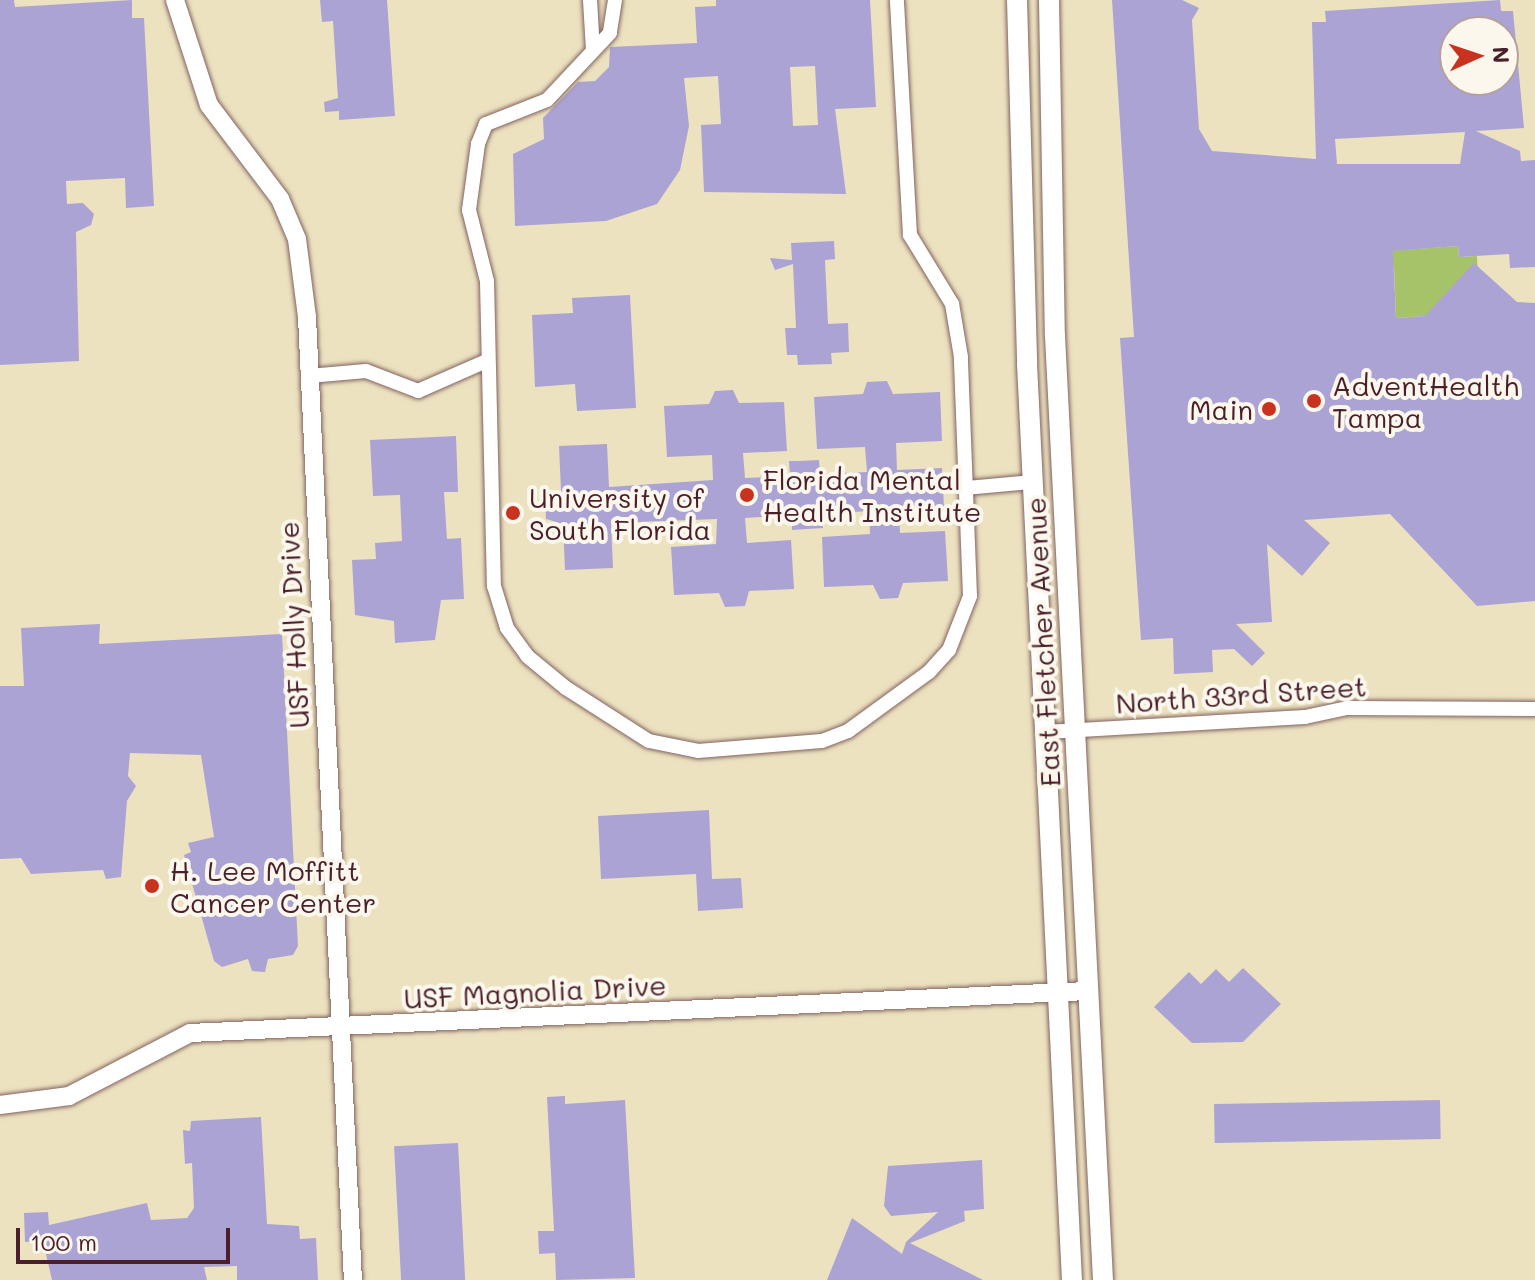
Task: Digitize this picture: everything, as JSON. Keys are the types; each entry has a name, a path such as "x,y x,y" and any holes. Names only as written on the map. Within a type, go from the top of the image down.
{"main road":[{"name":"East Fletcher Avenue","path":"1017,0 1032,482 1072,1280"},
{"name":"East Fletcher Avenue","path":"1049,0 1055,336 1103,1280"}],"street":[{"name":"USF Holly Drive","path":"175,0 209,105 280,199 297,239 309,376 353,1280"},
{"path":"590,0 593,50"},
{"path":"615,0 610,33 547,100 486,124 478,144 469,210 487,281 484,362 494,586 507,628 527,656 566,688 663,745 698,751 833,739 929,672 949,650 970,596 966,488 952,304 910,235 897,0"},
{"path":"309,376 366,371 418,391 484,362"},
{"path":"966,488 1032,482"},
{"name":"North 33rd Street","path":"1046,732 1305,717 1347,708 1535,709"},
{"name":"USF Magnolia Drive","path":"0,1105 69,1096 190,1033 1088,991"}],"green space":[{"path":"1458,246 1459,257 1477,256 1478,278 1425,316 1396,318 1394,267 1347,254"}],"building":[{"path":"0,0 14,0 15,7 132,0 132,18 144,18 154,206 126,208 125,178 66,181 67,204 83,203 94,214 91,225 76,232 79,361 0,365"},
{"path":"320,0 387,0 395,116 339,120 339,111 325,112 324,102 338,98 333,21 322,22"},
{"path":"716,0 870,0 876,107 835,109 846,194 704,192 701,125 721,124 718,76 684,78 689,126 680,170 657,204 606,221 515,226 513,154 544,139 543,118 578,82 595,81 609,67 610,47 697,43 695,7 716,6","holes":["815,66 818,125 793,126 790,67"]},
{"name":"AdventHealth Tampa","path":"1112,0 1182,0 1199,8 1192,20 1199,129 1212,151 1316,159 1312,22 1326,22 1325,11 1500,0 1501,11 1513,11 1513,16 1439,16 1439,96 1519,96 1519,75 1524,128 1476,131 1520,151 1521,161 1535,160 1535,267 1510,268 1509,254 1459,257 1458,246 1393,251 1396,318 1425,316 1474,263 1517,302 1535,303 1535,601 1477,606 1390,514 1304,520 1330,543 1302,576 1267,544 1272,622 1236,624 1265,653 1252,666 1234,649 1212,650 1213,672 1174,674 1173,638 1141,640 1120,338 1134,337","holes":["1465,132 1460,164 1337,164 1335,139"]},
{"path":"834,241 835,259 825,260 828,324 848,323 849,352 831,353 832,364 798,365 797,355 787,355 785,328 796,328 793,264 775,270 770,258 792,260 791,243"},
{"path":"630,295 636,408 577,411 575,384 535,387 532,315 573,313 572,298"},
{"name":"Florida Mental Health Institute","path":"887,381 893,394 940,392 942,441 896,443 897,470 942,468 944,507 899,510 900,533 945,531 948,581 903,583 898,598 880,599 873,585 824,587 822,537 870,534 869,511 822,514 823,528 792,530 792,515 745,518 747,543 791,540 794,589 749,591 745,606 725,607 719,593 674,595 671,547 716,544 717,519 611,523 613,568 565,570 563,524 546,519 545,498 561,491 559,446 607,444 609,487 713,480 712,455 667,457 664,406 709,404 715,391 733,390 739,403 784,402 787,451 743,453 745,478 790,476 789,461 819,460 820,474 867,472 865,447 817,449 814,397 863,394 867,382"},
{"path":"456,436 458,492 444,492 447,539 461,538 464,599 441,600 435,640 395,643 394,621 355,615 352,560 376,559 375,543 402,541 400,495 373,496 370,440"},
{"path":"100,624 99,644 282,634 298,946 293,955 268,959 265,972 252,971 248,959 222,967 214,961 184,855 191,852 188,843 214,837 201,755 130,753 128,776 136,786 127,801 121,877 106,879 103,870 31,874 21,858 0,859 0,686 24,686 21,628"},
{"path":"709,810 712,879 741,878 743,908 698,911 696,874 601,879 598,816"},
{"path":"1243,968 1281,1004 1243,1042 1192,1043 1154,1007 1189,972 1201,984 1216,969 1229,982"},
{"path":"565,1096 565,1104 625,1100 635,1278 556,1280 555,1253 539,1254 538,1231 554,1231 547,1097"},
{"path":"1440,1100 1441,1139 1215,1143 1214,1104"},
{"path":"261,1117 267,1224 299,1226 300,1239 316,1238 318,1280 237,1280 237,1266 204,1267 207,1280 52,1280 43,1241 25,1242 24,1213 48,1212 49,1225 147,1203 151,1220 187,1218 194,1208 192,1163 185,1164 183,1130 190,1131 191,1121"},
{"path":"458,1143 465,1280 401,1280 394,1146"},
{"path":"982,1160 984,1209 964,1211 965,1221 910,1243 983,1280 827,1280 852,1218 902,1254 906,1242 938,1212 891,1216 884,1206 888,1166"}],"place":[{"name":"AdventHealth Tampa","path":"1314,401"},
{"name":"Main","path":"1269,409"},
{"name":"Florida Mental Health Institute","path":"747,495"},
{"name":"University of South Florida","path":"513,513"},
{"name":"H. Lee Moffitt Cancer Center","path":"152,886"}]}
